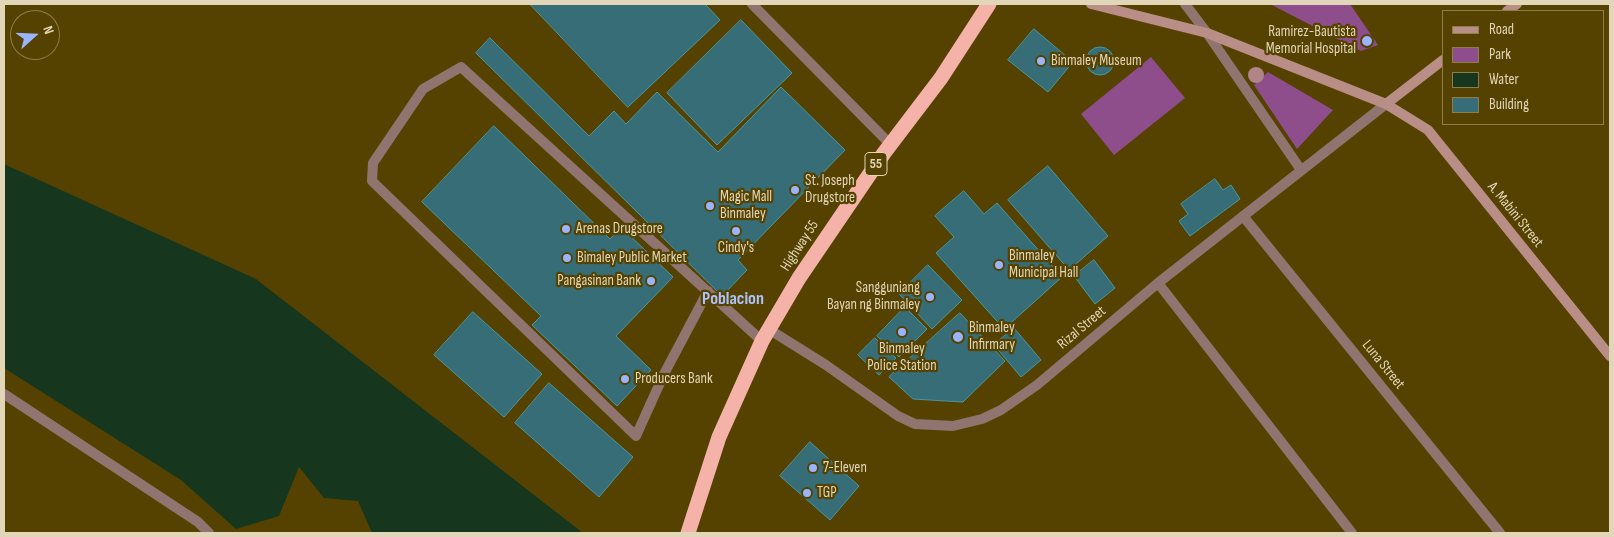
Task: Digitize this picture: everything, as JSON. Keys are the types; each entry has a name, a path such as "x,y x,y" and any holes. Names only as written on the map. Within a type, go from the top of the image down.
{"highway":[{"name":"Highway 55","path":"688,533 719,437 766,336 799,278 891,145 942,78 989,4"}],"street":[{"path":"752,4 891,145"},
{"name":"A. Mabini Street","path":"1091,4 1207,33 1386,104 1428,130 1610,356"},
{"path":"1185,4 1302,170"},
{"path":"1386,104 1442,61"},
{"name":"Rizal Street","path":"708,291 664,374 636,436 372,181 373,163 423,89 461,67 708,291 766,336 826,364 898,416 915,424 953,426 982,419 1001,410 1037,385 1158,283 1386,104"},
{"name":"Luna Street","path":"1243,216 1500,533"},
{"path":"1158,283 1352,533"},
{"path":"4,394 198,522 209,533"}],"green space":[{"path":"1270,4 1350,4 1378,45 1361,51"},
{"path":"1151,57 1185,98 1114,155 1081,114"},
{"path":"1268,72 1333,110 1297,149 1254,85"}],"water":[{"path":"4,164 256,279 583,533 372,533 358,501 324,498 299,467 279,516 236,529 181,480 4,368"}],"building":[{"path":"530,4 705,4 720,20 628,107"},
{"path":"741,20 792,73 717,145 667,93"},
{"name":"Binmaley Museum","path":"1034,29 1073,62 1048,92 1008,60"},
{"name":"Magic Mall Binmaley","path":"490,38 589,136 614,111 626,124 657,92 718,152 781,87 845,150 738,260 747,270 722,296 476,53"},
{"path":"1100,47 1110,51 1114,61 1110,71 1100,75 1090,71 1086,61 1090,51"},
{"name":"Bimaley Public Market","path":"494,126 610,239 621,227 673,277 616,336 651,370 617,406 532,325 541,316 422,202"},
{"path":"1048,166 1108,236 1069,270 1008,200"},
{"path":"1215,179 1223,190 1231,185 1240,199 1190,236 1179,221 1188,214 1181,204"},
{"name":"Binmaley Municipal Hall","path":"964,191 984,214 997,203 1062,277 1004,329 936,253 954,237 935,216"},
{"path":"1094,260 1115,288 1095,304 1074,276"},
{"name":"Sangguniang Bayan ng Binmaley","path":"928,265 962,300 932,329 899,294"},
{"name":"Binmaley Police Station","path":"905,307 927,329 899,357 877,336"},
{"path":"473,312 542,374 504,417 434,355"},
{"name":"Binmaley Infirmary","path":"960,313 1005,361 963,402 913,399 889,377"},
{"path":"1014,328 1041,360 1021,377 994,345"},
{"path":"875,338 896,358 879,375 858,355"},
{"path":"549,383 633,457 599,497 515,423"},
{"path":"810,442 859,486 830,520 780,476"}],"place":[{"name":"Ramirez-Bautista Memorial Hospital","path":"1367,41"},
{"name":"Binmaley Museum","path":"1041,61"},
{"name":"St. Joseph Drugstore","path":"795,190"},
{"name":"Magic Mall Binmaley","path":"710,206"},
{"name":"Arenas Drugstore","path":"566,229"},
{"name":"Cindy's","path":"736,231"},
{"name":"Bimaley Public Market","path":"567,258"},
{"name":"Binmaley Municipal Hall","path":"999,265"},
{"name":"Pangasinan Bank","path":"651,281"},
{"name":"Sangguniang Bayan ng Binmaley","path":"930,297"},
{"name":"Binmaley Police Station","path":"902,332"},
{"name":"Binmaley Infirmary","path":"958,337"},
{"name":"Producers Bank","path":"625,379"},
{"name":"7-Eleven","path":"813,468"},
{"name":"TGP","path":"807,493"}],"district":[{"name":"Poblacion","path":"733,299"}]}
